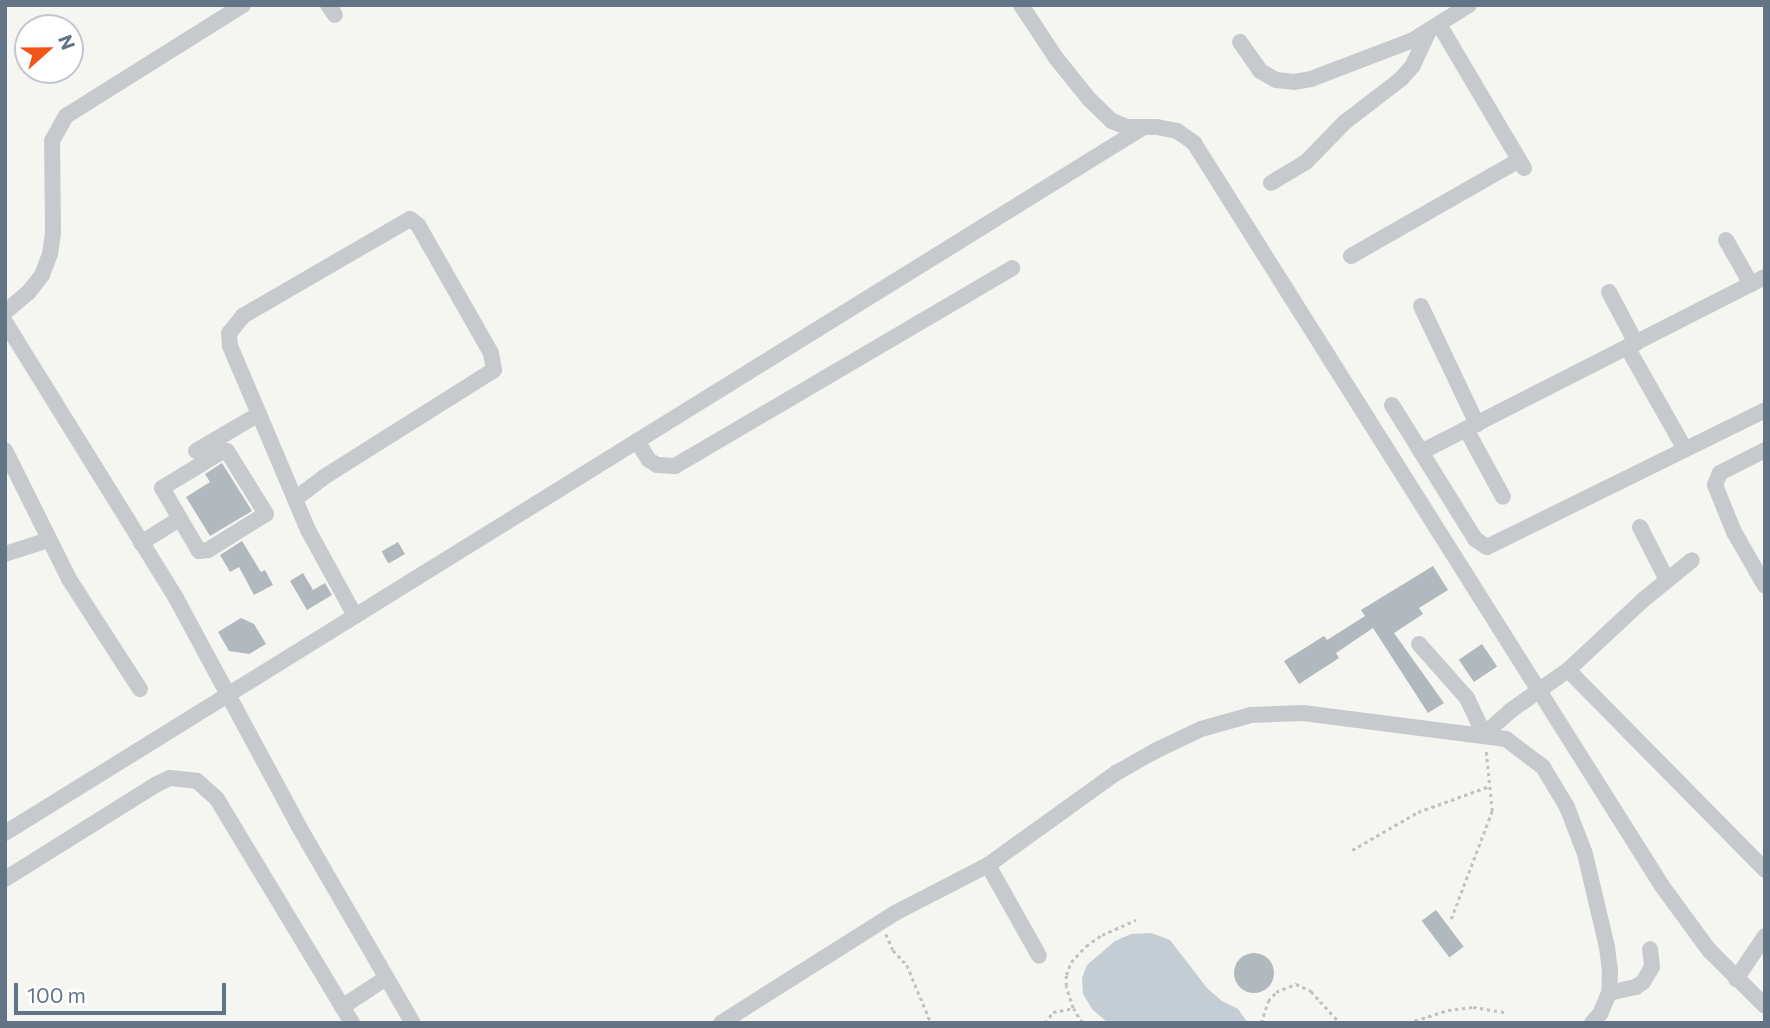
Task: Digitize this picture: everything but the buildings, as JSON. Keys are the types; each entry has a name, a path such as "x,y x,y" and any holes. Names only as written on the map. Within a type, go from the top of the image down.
{"street":[{"path":"5,312 29,293 42,275 50,254 53,232 52,141 66,116 243,5"},
{"path":"1021,5 1056,58 1100,111 1112,121 1142,128 1157,127 1177,131 1194,143 1332,366 1465,569 1662,886 1701,939 1736,979 1765,1006"},
{"path":"1240,42 1260,71 1276,80 1294,82 1329,73 1434,29 1469,5"},
{"path":"1351,256 1522,164 1434,29"},
{"path":"1271,183 1306,162 1345,122 1401,79 1434,29"},
{"path":"5,833 1142,128"},
{"path":"295,499 324,477 494,370 491,353 414,221 400,222 236,321 229,333 230,346 295,499 319,552 355,616"},
{"path":"1421,452 1758,281 1726,240"},
{"path":"637,441 649,460 666,467 675,466 1012,268"},
{"path":"1609,292 1632,345 1685,449"},
{"path":"1421,306 1503,497"},
{"path":"5,322 141,543 229,694 274,782 413,1023"},
{"path":"1392,405 1475,539 1487,547 1765,410"},
{"path":"196,451 259,414"},
{"path":"5,450 48,540 91,617 140,689"},
{"path":"1765,450 1720,473 1715,485 1726,515 1765,586"},
{"path":"225,451 230,453 266,511 262,519 202,552 179,519 164,493 164,486 225,451"},
{"path":"141,543 179,519"},
{"path":"1640,527 1667,580"},
{"path":"5,554 48,540"},
{"path":"1484,734 1510,711 1568,670 1692,560"},
{"path":"1419,644 1467,698 1484,734"},
{"path":"1568,670 1765,870"},
{"path":"721,1023 883,921 988,865 1116,773 1155,751 1201,729 1251,715 1303,713 1440,732 1484,734 1506,739 1543,767 1567,807 1585,855 1607,947 1609,993 1600,1014 1592,1023"},
{"path":"5,879 157,784 184,777 197,781 217,799 352,1023"},
{"path":"988,865 1039,956"},
{"path":"1736,979 1765,936"},
{"path":"1609,993 1636,987 1643,982 1652,967 1650,949"},
{"path":"342,1007 386,978"}],"path":[{"path":"1451,919 1490,818 1490,786 1484,734"},
{"path":"1352,850 1418,812 1490,786"},
{"path":"1083,1023 1073,1008 1066,986 1066,975 1072,962 1086,946 1102,935 1136,920"},
{"path":"883,921 889,943 907,965 931,1023"},
{"path":"1261,1023 1268,1001 1276,992 1296,984 1311,991 1340,1023"},
{"path":"1408,1023 1448,1010 1473,1007 1506,1012"},
{"path":"1045,1023 1054,1012 1073,1008"}],"shaded area":[{"path":"1151,933 1170,940 1207,988 1222,1001 1238,1009 1248,1023 1108,1023 1092,1009 1083,994 1082,978 1087,965 1115,941 1131,934"}]}
